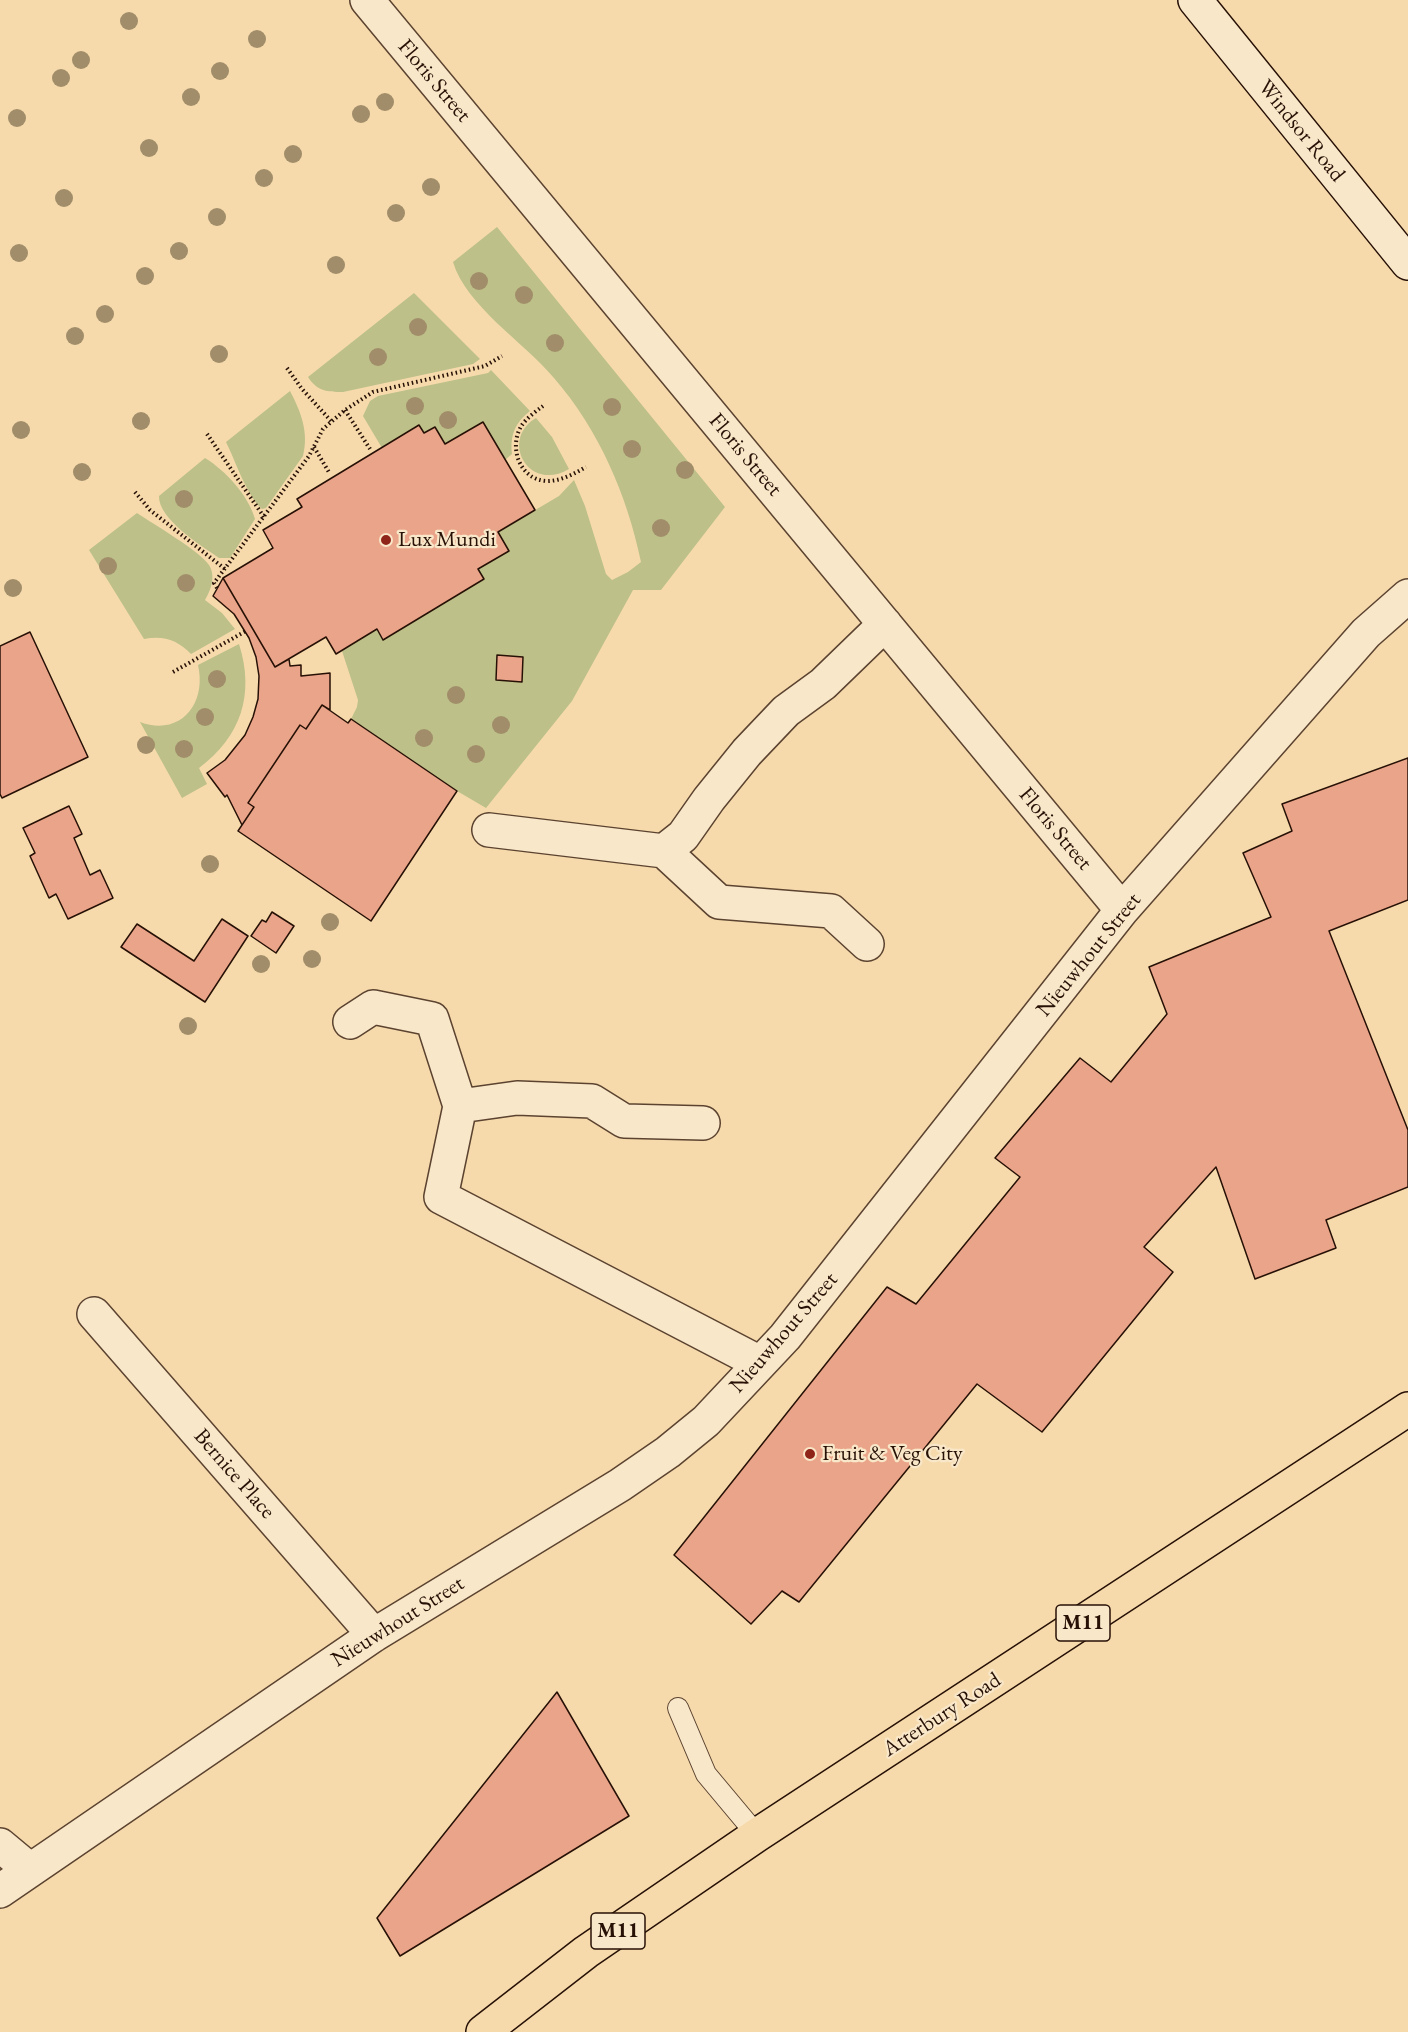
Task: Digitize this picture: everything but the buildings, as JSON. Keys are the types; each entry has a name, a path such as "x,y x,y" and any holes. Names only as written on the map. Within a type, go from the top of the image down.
{"main road":[{"name":"Atterbury Road","path":"483,2032 586,1952 757,1835 1408,1409"}],"street":[{"name":"Floris Street","path":"367,0 1122,910"},
{"name":"Windsor Road","path":"1195,0 1408,263"},
{"name":"Nieuwhout Street","path":"0,1892 374,1635 620,1485 668,1452 706,1421 785,1337 1122,910 1366,633 1408,596"},
{"path":"664,851 684,836 709,799 747,752 786,711 823,684 885,624"},
{"path":"489,830 664,851 719,902 831,911 867,944"},
{"path":"350,1022 373,1007 432,1019 460,1106 441,1197 760,1363"},
{"path":"460,1106 518,1098 592,1101 624,1120 703,1123"},
{"name":"Bernice Place","path":"94,1314 374,1635"},
{"path":"0,1845 30,1870"}],"lane":[{"path":"678,1708 706,1774 757,1835"}],"path":[{"path":"217,588 214,583 314,447 323,429 345,410 373,392 485,366 502,356"},
{"path":"287,368 302,389 332,422"},
{"path":"543,406 522,424 515,440 516,455 520,465 528,473 544,481 557,480 586,467"},
{"path":"345,410 370,449"},
{"path":"207,434 264,517"},
{"path":"314,447 330,474"},
{"path":"135,492 150,510 225,569"},
{"path":"173,672 246,631"}],"green space":[{"path":"497,227 725,507 661,590 633,590 572,701 486,808 351,719 358,700 342,651 377,629 383,639 483,579 478,569 509,551 498,532 559,496 574,480 585,506 606,574 612,580 641,562 619,488 598,441 585,419 554,378 470,294 453,262","holes":["497,656 523,657 522,681 496,680"]},
{"path":"414,293 480,359 473,364 343,392 323,390 311,382 308,377"},
{"path":"491,370 530,411 515,430 512,454 505,460 483,422 445,444 435,427 424,433 419,425 382,448 363,416 370,401 378,396 488,373"},
{"path":"290,391 303,422 305,447 303,456 266,508 262,509 246,486 226,442"},
{"path":"536,418 552,437 569,469 555,475 542,474 531,469 524,461 520,450 520,439 525,427"},
{"path":"205,458 235,484 247,501 255,519 230,558 219,558 192,539 173,523 161,505 159,496"},
{"path":"137,513 204,559 212,574 212,583 205,600 222,613 235,629 191,654 181,645 170,640 144,639 89,550"},
{"path":"239,644 244,662 245,680 241,713 225,743 199,768 207,784 182,798 140,722 167,725 187,714 198,692 200,679 198,665"}],"place":[{"name":"Lux Mundi","path":"386,540"},
{"name":"Fruit & Veg City","path":"810,1454"}]}
